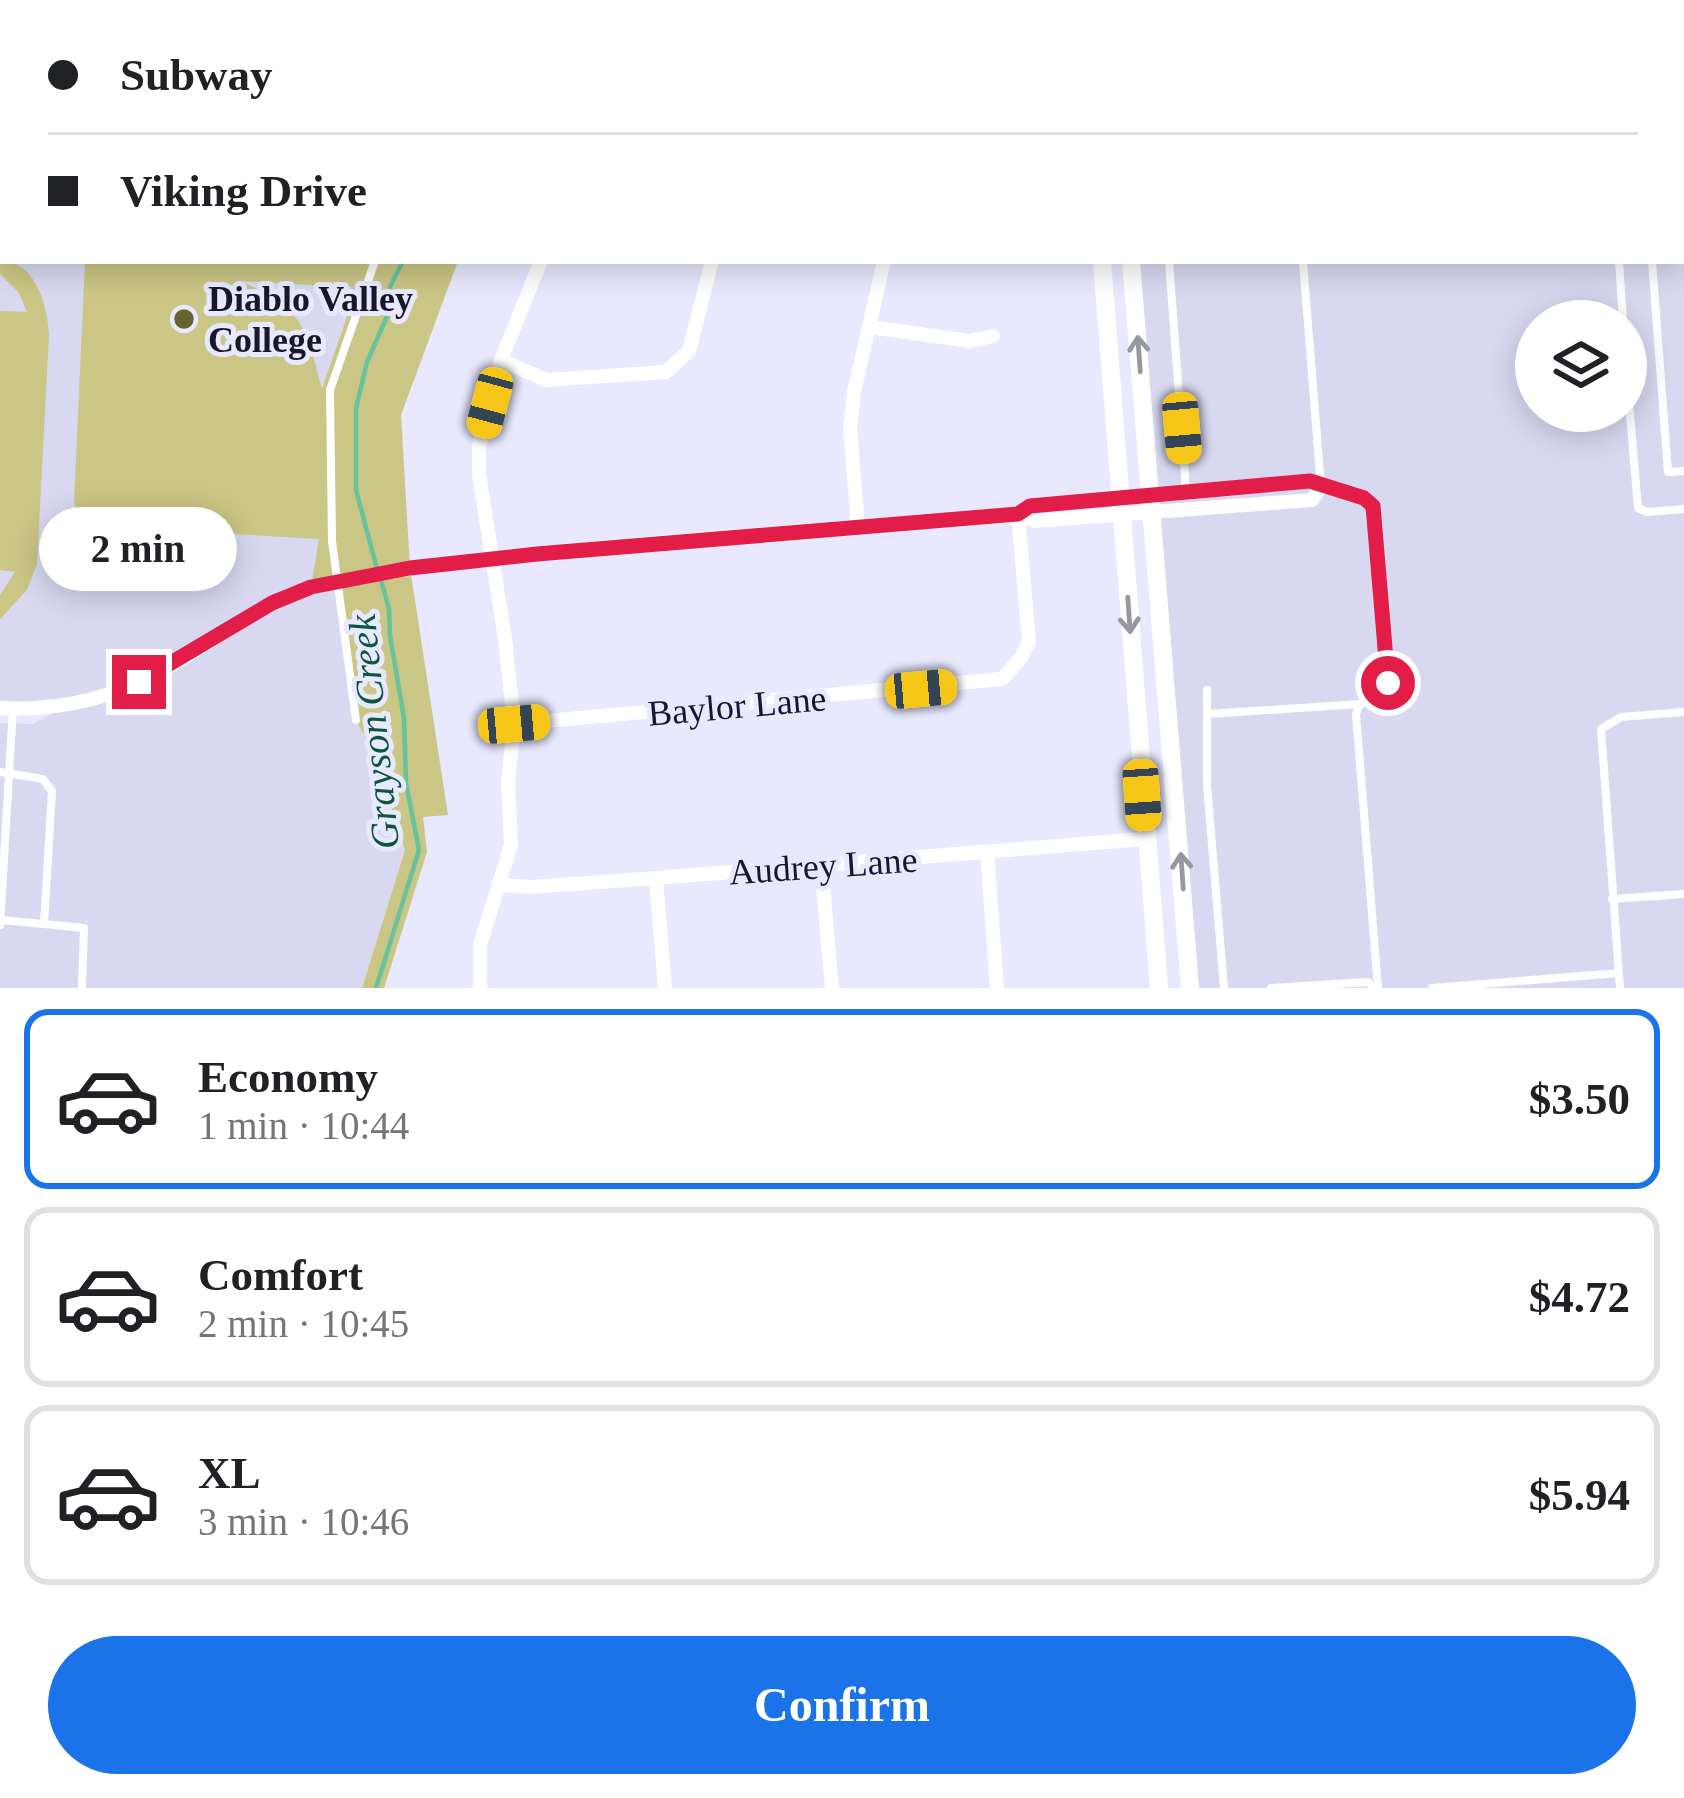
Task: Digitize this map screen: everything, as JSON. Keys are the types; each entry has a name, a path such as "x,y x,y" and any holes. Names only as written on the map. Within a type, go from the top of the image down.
{"main road":[{"path":"1102,264 1159,988"},
{"path":"1131,264 1190,988"}],"street":[{"path":"480,988 480,945 511,845 508,782 514,724 479,475 479,446 501,360 540,264"},
{"path":"501,360 546,380 666,372 689,351 711,264"},
{"path":"858,526 850,428 883,264"},
{"path":"870,327 969,341 993,336"},
{"path":"7,708 105,699 173,665 272,603 342,581 410,568 1018,514 1030,506 1312,500 1321,487 1310,481 1186,490 1150,503"},
{"name":"Baylor Lane","path":"514,724 1001,679 1021,658 1029,640 1018,514"},
{"name":"Audrey Lane","path":"501,885 656,878 1145,838"},
{"path":"987,852 997,988"},
{"path":"821,865 832,988"},
{"path":"656,878 664,988"}],"lane":[{"path":"356,720 342,637 342,581 332,541 330,390 374,264"},
{"path":"1169,264 1186,490"},
{"path":"1208,714 1360,704 1382,692 1388,683 1377,516 1364,498 1321,487 1304,264"},
{"path":"1618,264 1621,300"},
{"path":"1652,264 1668,472 1684,471"},
{"path":"1631,432 1638,508 1647,512 1684,509"},
{"path":"1208,690 1207,785 1224,988"},
{"path":"1360,704 1356,714 1376,988"},
{"path":"7,708 0,923 84,928 82,988"},
{"path":"1620,988 1601,729 1621,717 1684,712"},
{"path":"4,772 43,779 52,790 44,924"},
{"path":"1612,898 1684,894"},
{"path":"1432,988 1618,973"},
{"path":"1271,988 1368,982 1376,988"}],"shaded area":[{"path":"0,264 394,264 356,720 372,750 405,850 362,988 0,988 0,723 33,724 65,706 0,700"},
{"path":"0,264 16,264 32,278 43,300 49,335 37,564 27,590 0,619 0,595 15,572 0,570 0,311 27,312 19,293 0,274"},
{"path":"85,264 457,264 401,415 410,568 448,815 423,817 427,852 384,988 362,988 405,850 372,750 356,720 339,583 311,587 319,539 94,526 80,518 74,502","holes":["238,281 351,287 349,311 322,389 298,321 276,299"]},
{"path":"1131,264 1684,264 1684,988 1190,988"}],"waterway":[{"name":"Grayson Creek","path":"377,569 356,490 356,408 367,362 392,305 390,287 402,264"},
{"name":"Grayson Creek","path":"376,988 419,850 406,783 404,718 389,609 381,580"}],"place":[{"name":"Diablo Valley College","path":"184,319"}],"route":[{"path":"139,682 272,603 311,587 410,568 1018,514 1030,506 1310,481 1364,498 1377,516 1388,683"}]}
